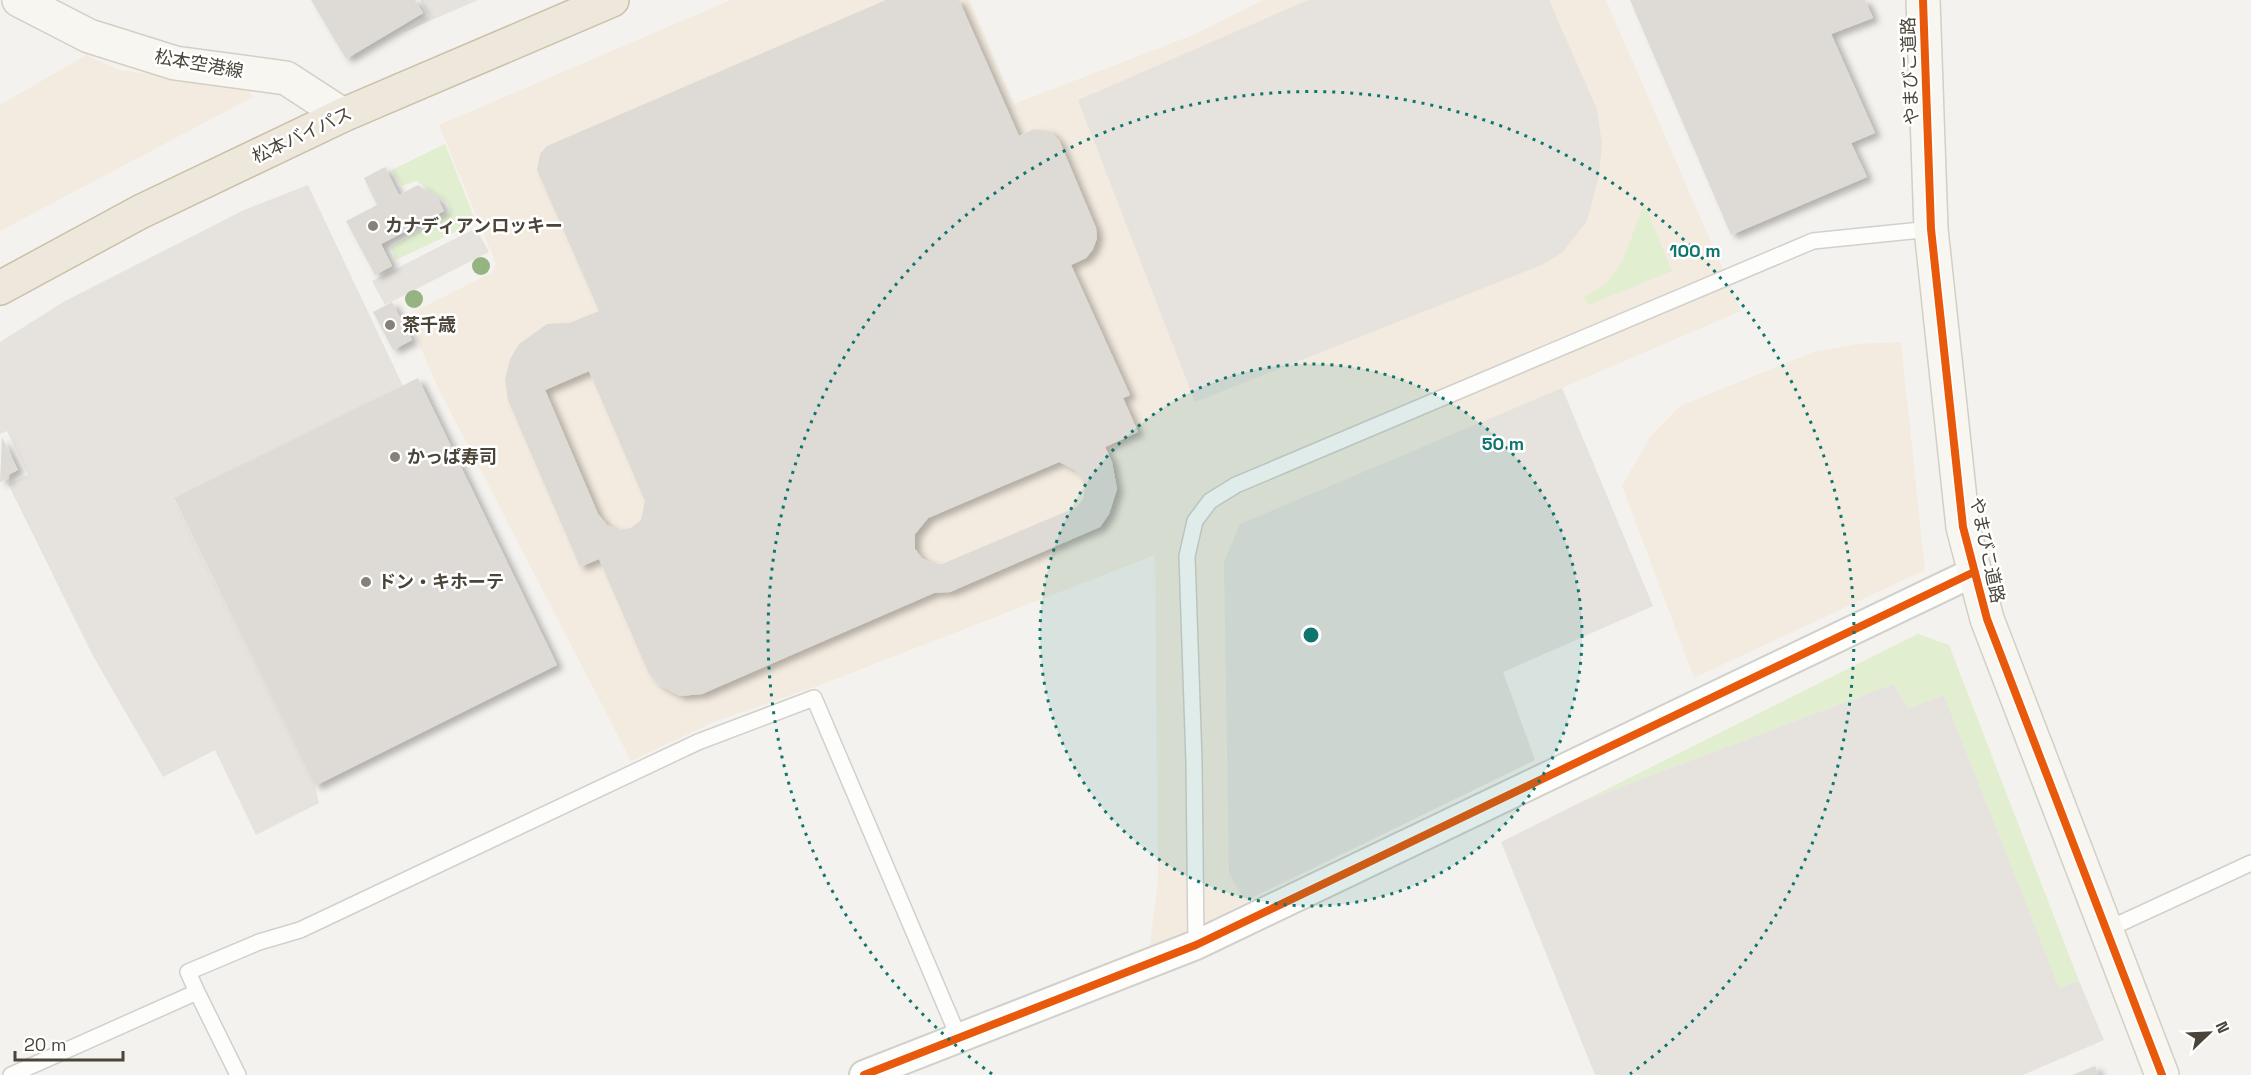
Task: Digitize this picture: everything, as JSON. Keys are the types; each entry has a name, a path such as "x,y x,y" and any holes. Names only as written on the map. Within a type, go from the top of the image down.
{"highway":[{"name":"松本バイパス","path":"0,288 140,212 343,115 612,0"}],"street":[{"name":"松本空港線","path":"19,0 89,36 175,63 286,78 343,115"},
{"name":"やまびこ道路","path":"1923,0 1931,229 1963,527 1987,620 2162,1075"},
{"path":"864,1075 1196,945 1974,572"}],"lane":[{"path":"1196,945 1194,762 1187,556 1195,521 1210,501 1236,485 1813,242 1931,229"},
{"path":"238,1075 188,972 259,942 300,930 698,742 814,698 959,1038"},
{"path":"2106,930 2251,863"},
{"path":"11,1075 197,992"}],"shaded area":[{"path":"420,0 478,0 402,33 429,16"},
{"path":"731,0 969,0 1014,104 1193,35 1263,0 1606,0 1741,311 1562,388 1653,606 1503,672 1535,760 1149,950 1158,882 1155,555 820,685 716,721 631,761 436,384 407,315 491,273 496,264 439,125"},
{"path":"1308,0 1549,0 1597,109 1602,144 1599,176 1587,221 1562,253 1542,265 1195,402 1078,100"},
{"path":"86,55 119,70 243,86 253,97 0,231 0,105"},
{"path":"308,185 403,386 174,499 315,786 319,803 256,835 215,750 163,777 93,656 8,484 28,475 7,431 0,434 0,342 65,301 244,210"},
{"path":"476,228 489,252 385,305 372,281"},
{"path":"1901,342 1925,570 1694,678 1622,486 1650,437 1680,406 1816,351 1857,344"},
{"path":"1562,388 1653,606 1503,672 1535,760 1245,901 1229,873 1224,562 1240,524"},
{"path":"1893,684 1909,708 1944,695 2059,988 2079,981 2104,1040 2023,1075 1595,1075 1501,842 1581,802"}],"green space":[{"path":"445,144 476,222 396,260 391,247 450,213 448,203 416,181 402,186 392,170"},
{"path":"1644,203 1672,271 1588,305 1584,297 1606,284 1623,261"},
{"path":"1918,634 1949,645 2079,981 2059,989 1944,695 1909,708 1893,684 1581,802"}],"building":[{"path":"311,0 415,0 423,13 346,59"},
{"path":"886,0 959,0 1019,136 1034,129 1050,131 1059,140 1096,228 1097,238 1093,249 1086,258 1071,265 1130,395 1123,398 1138,432 1105,447 1112,462 1117,489 1109,514 1100,527 950,592 934,593 702,694 680,696 659,685 649,674 599,559 580,567 508,400 505,379 510,359 519,344 547,324 569,323 599,311 537,170 540,154 547,146","holes":["589,371 645,501 641,520 631,528 618,530 607,525 598,514 545,390","1059,462 1075,470 1082,478 1085,488 1083,499 1077,507 942,564 932,563 922,558 915,549 915,534 928,518"]},
{"path":"1630,0 1865,0 1873,18 1831,34 1875,133 1851,143 1867,177 1731,235"},
{"path":"385,167 399,195 418,185 438,199 444,211 381,244 392,266 375,275 346,221 377,205 364,178"},
{"path":"392,302 412,340 393,350 373,312"},
{"name":"ドン・キホーテ","path":"418,378 557,665 315,786 174,498"},
{"path":"2,437 18,470 0,482"},
{"path":"2095,1066 2099,1075 2072,1075"}],"cycle path":[{"path":"1923,0 1931,229 1963,527 1987,619 2162,1075"},
{"path":"864,1075 1196,945 1974,572"}],"place":[{"name":"カナディアンロッキー","path":"373,226"},
{"name":"茶千歳","path":"390,325"},
{"name":"かっぱ寿司","path":"395,457"},
{"name":"ドン・キホーテ","path":"366,582"}]}
